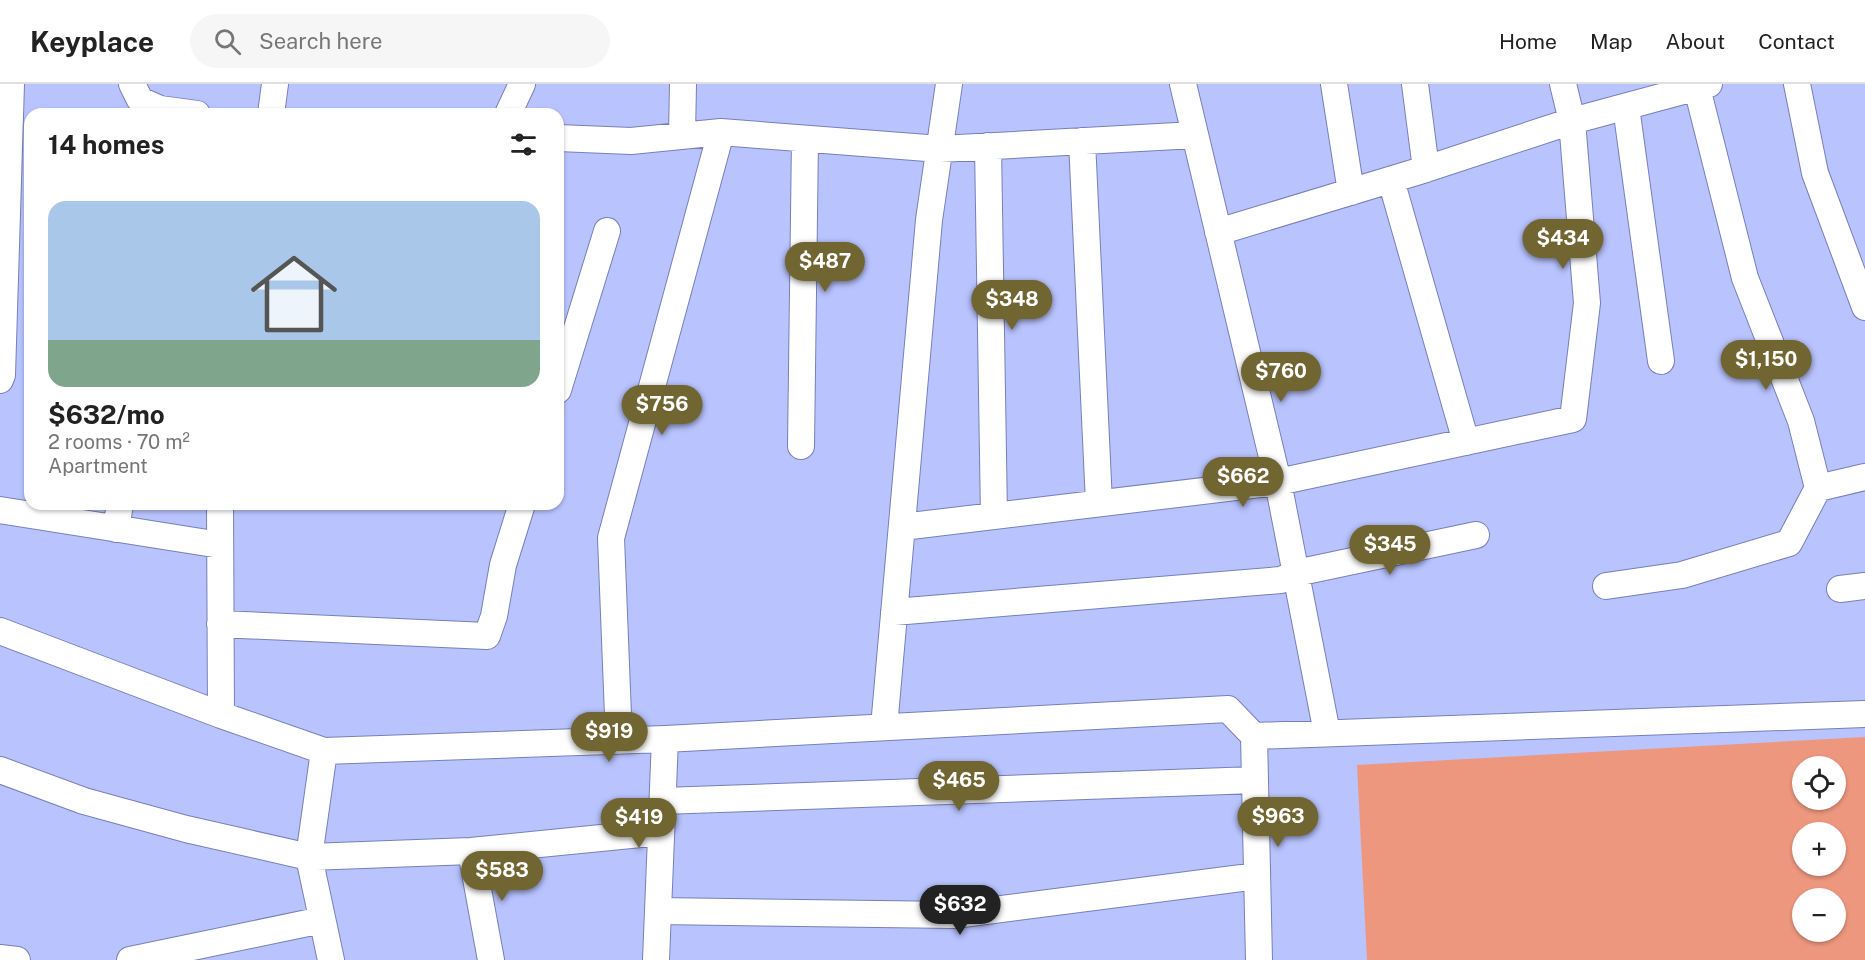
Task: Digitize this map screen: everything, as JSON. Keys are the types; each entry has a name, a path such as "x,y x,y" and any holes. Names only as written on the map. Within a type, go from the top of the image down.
{"street":[{"path":"0,380 10,84"},
{"path":"132,84 140,100 158,108"},
{"path":"272,108 275,84"},
{"path":"511,108 522,84"},
{"path":"682,136 683,84"},
{"path":"884,727 929,220 949,84"},
{"path":"1183,84 1278,482 1327,734"},
{"path":"1334,84 1351,192"},
{"path":"1415,84 1426,169"},
{"path":"902,527 1278,482 1573,419 1587,303 1572,122 1563,84"},
{"path":"1797,84 1815,173 1865,307"},
{"path":"1218,232 1572,122 1700,85 1745,278 1801,421 1818,488 1789,543 1682,575 1606,586"},
{"path":"1626,107 1661,361"},
{"path":"619,741 611,538 721,132"},
{"path":"564,138 632,141 721,132 940,148 1194,135"},
{"path":"801,446 806,139"},
{"path":"1082,141 1099,503"},
{"path":"988,146 994,516"},
{"path":"1391,180 1466,442"},
{"path":"564,371 607,231"},
{"path":"1818,488 1865,477"},
{"path":"0,510 118,516 220,545"},
{"path":"220,510 221,715"},
{"path":"220,624 487,636 494,616 503,565 520,510"},
{"path":"894,612 1281,580 1296,573 1476,536"},
{"path":"1840,589 1865,585"},
{"path":"0,631 221,715 324,751 665,739 1228,709 1254,736 1258,960"},
{"path":"1254,736 1865,714"},
{"path":"656,960 665,739"},
{"path":"324,751 309,857 331,960"},
{"path":"1,772 84,801 186,829 309,857 471,850 661,832"},
{"path":"662,801 1255,780"},
{"path":"471,850 490,960"},
{"path":"658,911 955,915 1257,876"},
{"path":"130,960 322,920"},
{"path":"0,958 17,960"}],"shaded area":[{"path":"1865,737 1865,960 1367,960 1357,765"}]}
